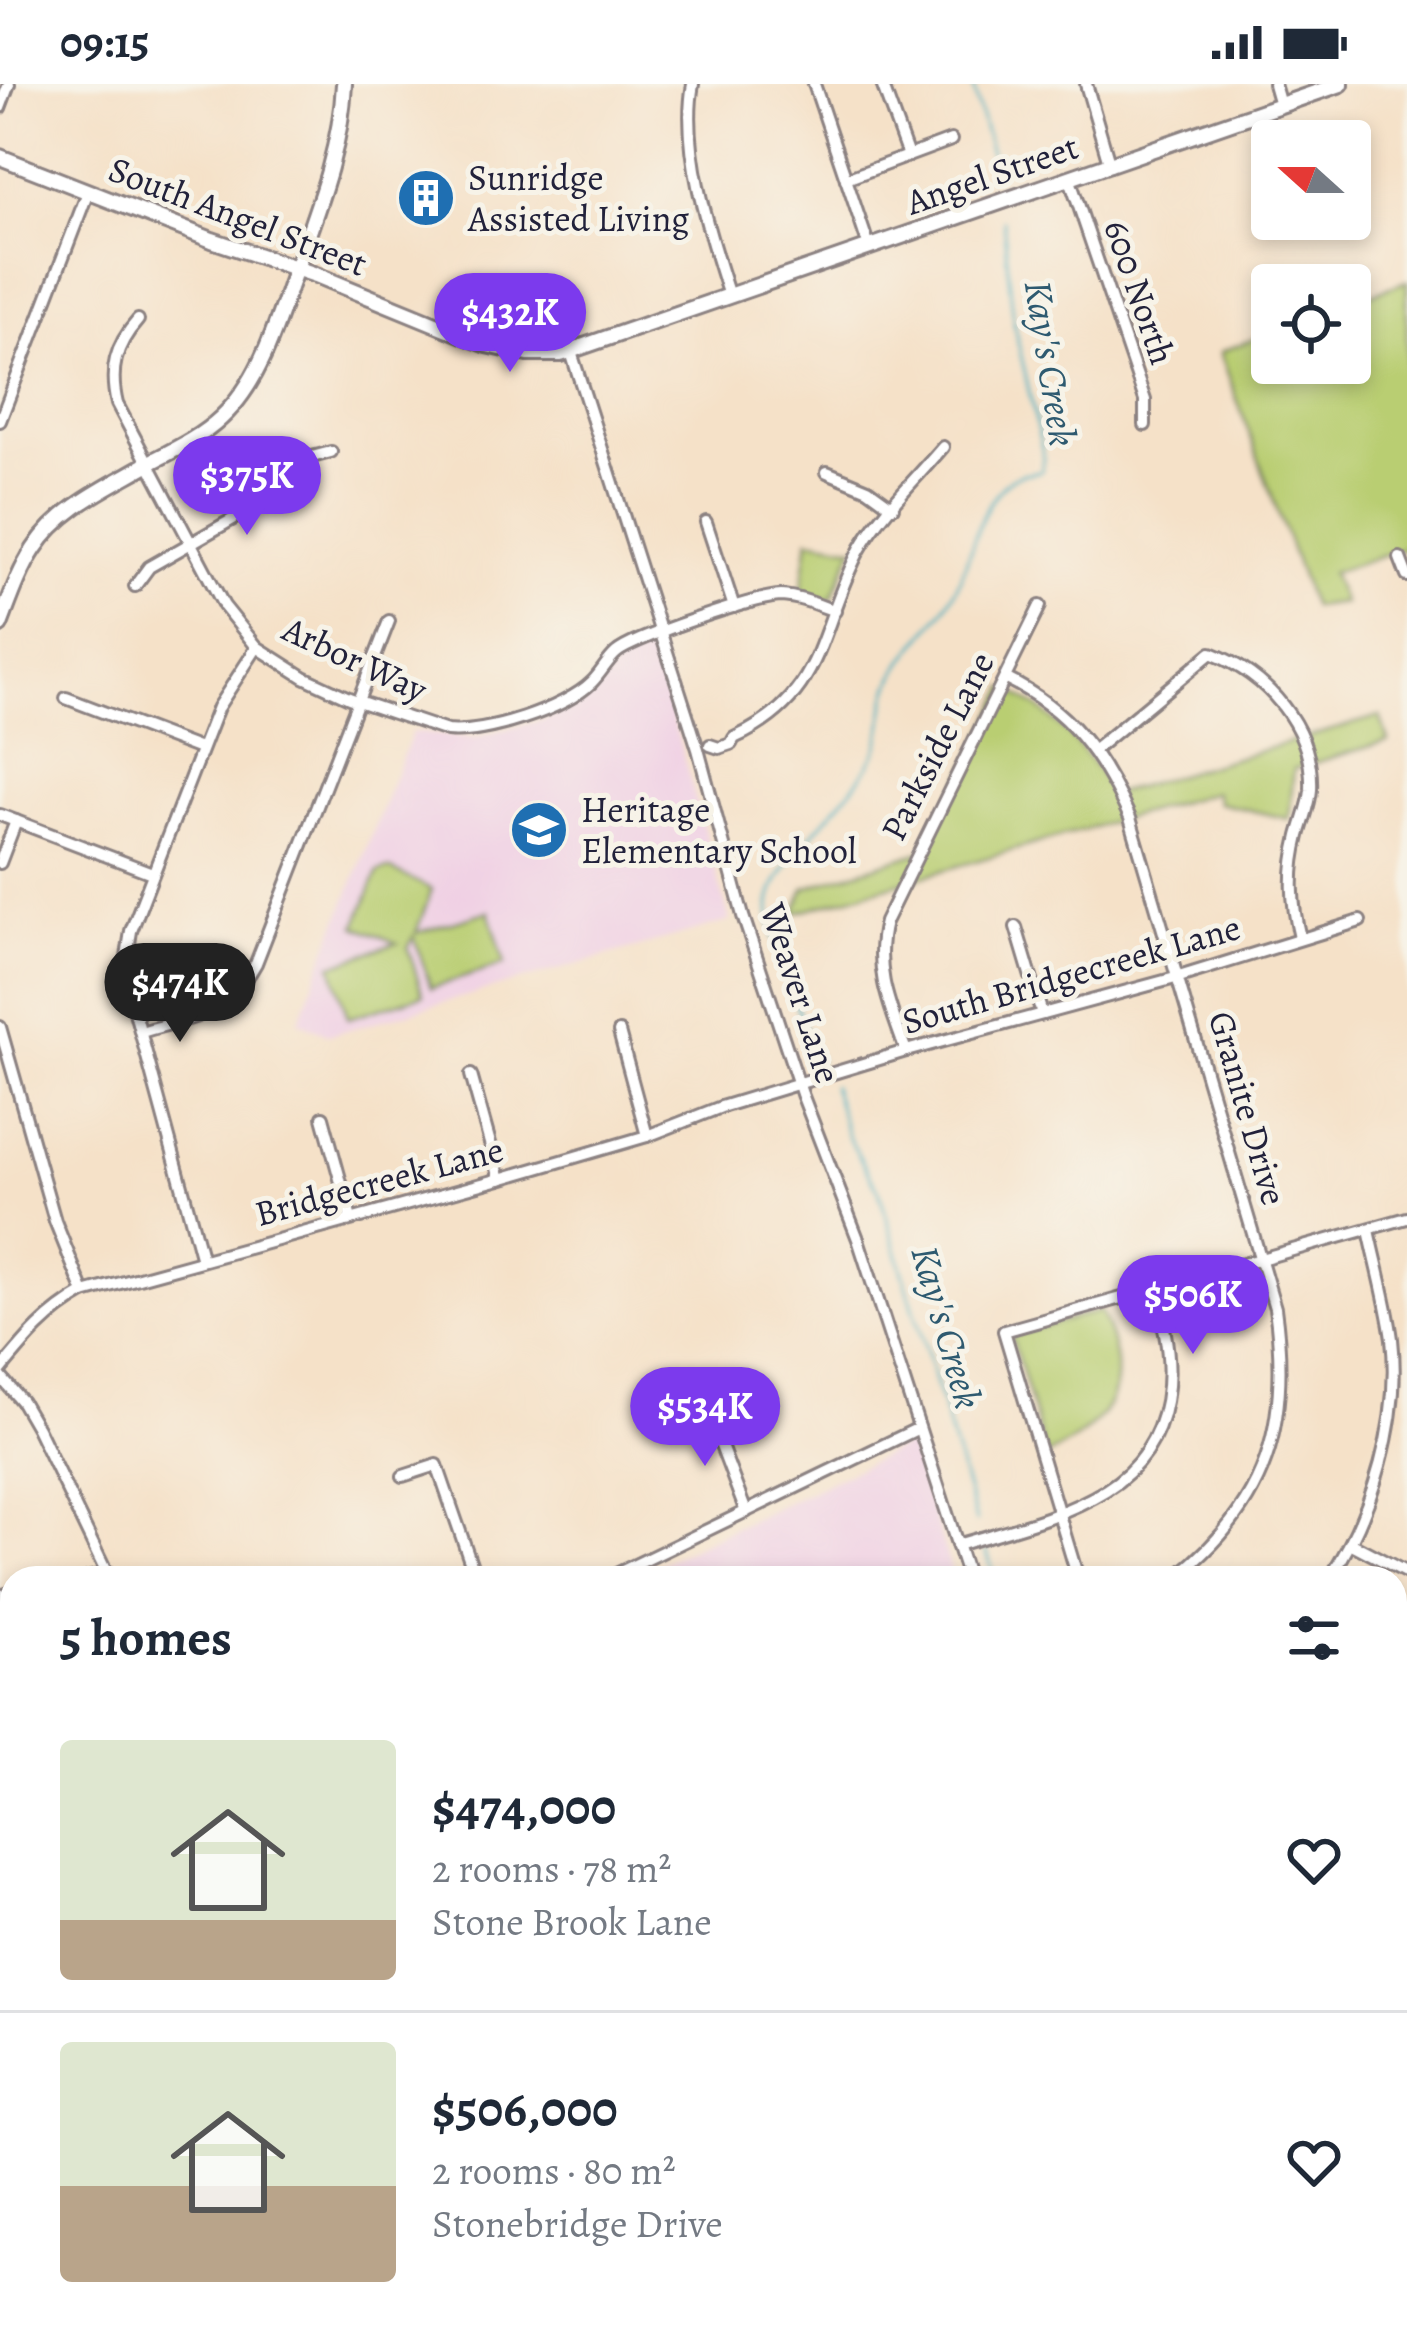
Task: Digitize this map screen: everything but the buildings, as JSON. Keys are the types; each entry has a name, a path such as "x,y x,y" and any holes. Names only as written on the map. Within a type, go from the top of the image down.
{"main road":[{"path":"0,625 34,548 57,522 84,501 199,436 243,392 263,357 333,160 344,84"},
{"name":"Angel Street","path":"729,296 1341,84"},
{"name":"South Angel Street","path":"0,157 296,268 487,346 528,354 571,352 729,296"}],"street":[{"path":"0,109 9,84"},
{"path":"693,84 688,109 692,158 729,296"},
{"path":"814,84 869,247"},
{"path":"882,84 908,156"},
{"path":"1086,84 1110,166"},
{"path":"1274,84 1280,105"},
{"path":"846,179 951,140"},
{"name":"600 North","path":"1070,180 1144,400 1144,425"},
{"path":"0,421 88,192"},
{"name":"Arbor Way","path":"139,320 115,356 116,404 224,606 257,647 304,677 358,702 446,731 484,729 553,708 575,696 616,652 634,641 734,607 783,596 835,611"},
{"name":"Weaver Lane","path":"571,352 661,632 704,747 741,910 798,1084 858,1239 964,1566"},
{"path":"704,747 727,734 734,738 757,728 798,692 812,670 859,551 944,447"},
{"path":"135,586 149,567 242,514 304,459 331,452"},
{"path":"827,472 868,489 893,507"},
{"path":"706,522 734,607"},
{"path":"1400,558 1407,576"},
{"name":"Parkside Lane","path":"906,1051 883,985 880,942 885,922 1040,606"},
{"path":"140,1032 206,1014 244,986 388,620"},
{"path":"202,1260 129,990 126,963 130,932 200,749 227,690 257,647"},
{"path":"1094,750 1211,653 1235,662 1259,680 1279,700 1304,741 1318,791 1294,856 1292,908 1300,938"},
{"name":"Granite Drive","path":"1005,678 1036,694 1066,718 1094,750 1130,818 1275,1308 1281,1393 1261,1471 1244,1506 1221,1536 1187,1566"},
{"path":"66,698 200,749"},
{"path":"0,815 152,873"},
{"path":"0,862 16,821"},
{"name":"South Bridgecreek Lane","path":"798,1084 1360,921"},
{"path":"1016,927 1042,1014"},
{"path":"0,1027 5,1070 84,1293"},
{"path":"619,1032 647,1136"},
{"path":"471,1075 500,1179"},
{"name":"Bridgecreek Lane","path":"0,1374 35,1328 84,1293 647,1136 798,1084"},
{"path":"323,1117 351,1219"},
{"path":"1074,1566 1004,1331 1407,1218"},
{"path":"1338,1566 1352,1544 1376,1478 1392,1398 1393,1345 1370,1230"},
{"path":"957,1545 1056,1513 1108,1489 1146,1450 1168,1398 1170,1364 1154,1290"},
{"path":"0,1374 30,1415 104,1566"},
{"path":"707,1409 746,1513"},
{"path":"633,1566 920,1428"},
{"path":"403,1476 436,1465 472,1566"},
{"path":"1352,1544 1394,1566"}],"shaded area":[{"name":"Heritage Elementary School","path":"651,641 730,921 329,1035 299,1021 412,732 473,738 546,719 594,691 629,650"},
{"path":"910,1443 950,1566 655,1566"}],"green space":[{"path":"1407,281 1407,548 1331,573 1343,603 1312,607 1220,352 1251,340 1251,384 1371,384 1371,294"},
{"path":"809,539 854,547 827,600 801,594"},
{"path":"1006,688 1067,733 1112,794 1380,716 1388,741 1294,769 1289,819 1218,803 1215,792 795,913 805,888 925,850"},
{"path":"389,869 432,889 416,933 489,911 505,964 431,988 414,937 408,948 423,995 348,1018 332,965 397,943 356,926 378,872"},
{"path":"1100,1311 1116,1359 1112,1397 1089,1429 1046,1456 1011,1335"}],"waterway":[{"name":"Kay's Creek","path":"972,84 997,175"},
{"name":"Kay's Creek","path":"819,1061 775,939 770,905 774,888 867,767 877,749 894,678 952,596 996,493 1011,479 1041,471 1044,459 1014,324 1003,220"},
{"name":"Kay's Creek","path":"832,1086 848,1137 879,1191 976,1521"},
{"name":"Kay's Creek","path":"985,1546 991,1566"}],"place":[{"name":"Sunridge Assisted Living","path":"426,198"},
{"name":"Heritage Elementary School","path":"539,830"}]}
